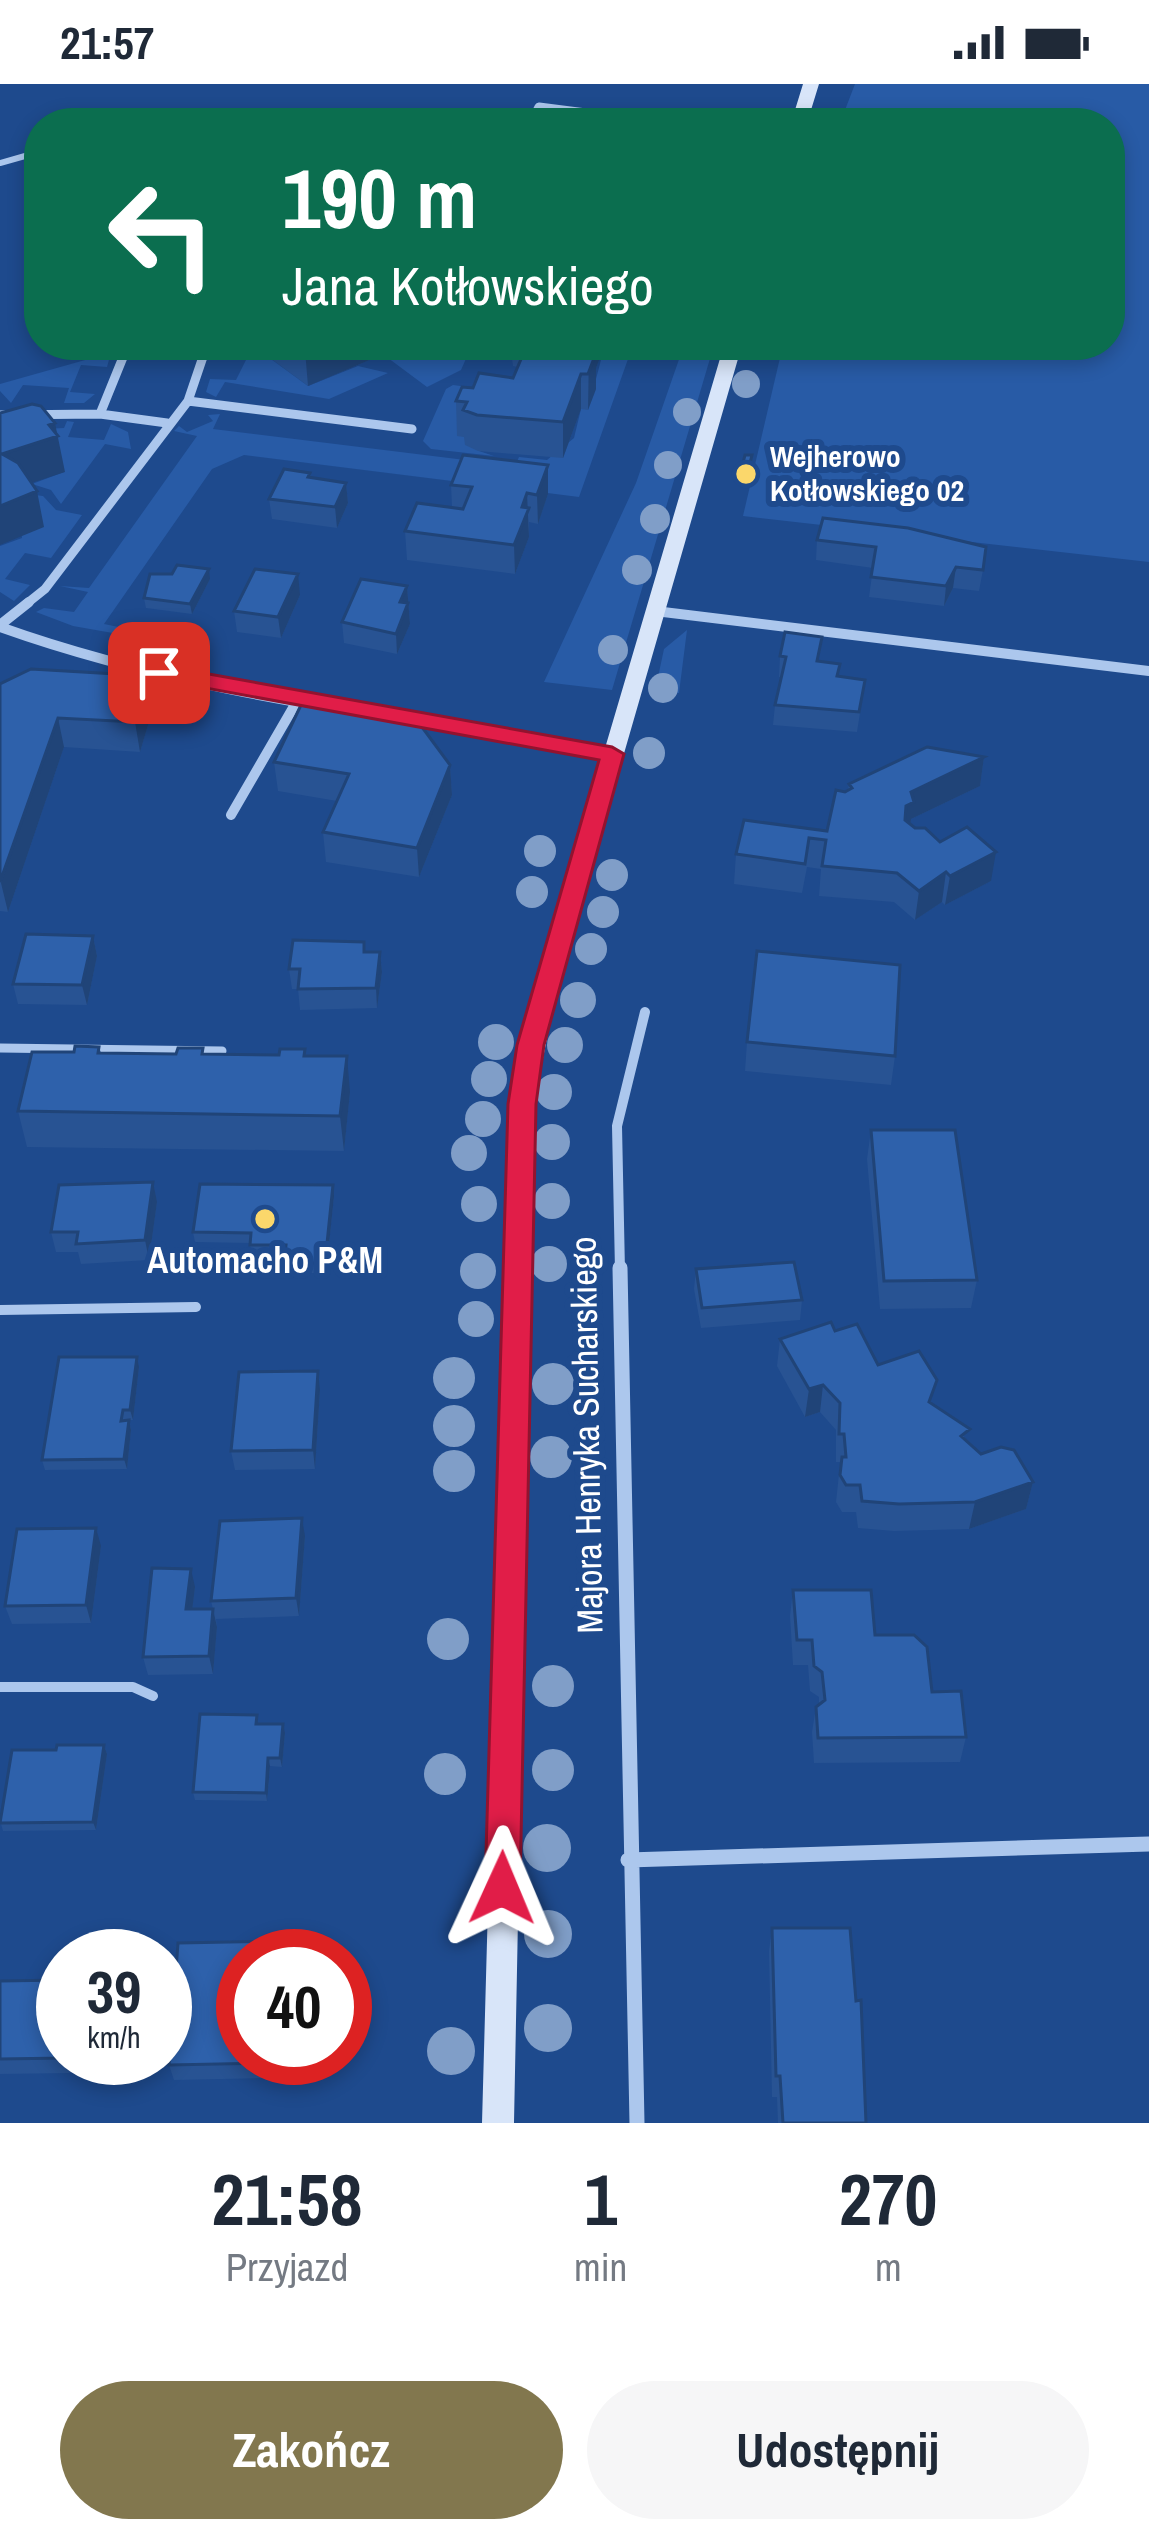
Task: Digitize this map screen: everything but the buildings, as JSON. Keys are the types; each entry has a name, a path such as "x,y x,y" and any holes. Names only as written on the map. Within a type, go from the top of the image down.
{"street":[{"path":"100,414 122,360"},
{"path":"0,626 45,589 166,423 188,401 203,360"},
{"name":"Majora Henryka Sucharskiego","path":"498,2123 522,1104 530,1045 729,360"},
{"path":"188,401 412,429"},
{"path":"0,415 100,414 166,423"},
{"path":"655,611 1149,671"},
{"path":"0,626 93,659 297,701 612,754"},
{"path":"231,815 297,701"},
{"name":"Majora Henryka Sucharskiego","path":"637,2123 628,1860 617,1126 645,1012"},
{"path":"628,1860 1149,1844"}],"lane":[{"path":"0,1048 222,1051"},
{"path":"0,1310 196,1307"},
{"path":"0,1687 138,1682 153,1696"}],"shaded area":[{"path":"855,84 1149,84 1149,562 743,516 779,360 1125,360 1125,108 846,108"},
{"path":"85,360 109,360 107,367 81,365 70,392 95,394 84,403 64,403 69,388 23,385 11,403 0,384"},
{"path":"246,360 272,360 308,386 358,366 388,373 329,399 225,382 216,397 206,392 210,379 236,380"},
{"path":"391,360 465,360 461,370 427,387"},
{"path":"601,360 628,360 579,497 244,455 212,469 104,624 167,637 164,642 73,626 36,612 44,608 74,612 88,592 60,586 89,588 197,436 174,431 179,426 187,432 213,421 208,415 220,414 213,429 515,466 519,457 547,460 574,438 581,409 588,409"},
{"path":"679,360 710,360 612,690 544,682 636,483"},
{"path":"453,385 490,390 468,438 479,451 494,456 431,449 423,441 446,389"},
{"path":"67,421 74,422 68,437 104,440 111,424 128,432 131,449 105,444 61,504 51,490 32,484 64,472 0,431 64,428"},
{"path":"18,493 43,496 56,510 82,515 51,558 25,553 5,579 30,585 14,601 0,592 0,546 22,538"},
{"path":"687,630 679,693 654,696 664,649"}],"place":[{"name":"Wejherowo Kotłowskiego 02","path":"746,474"},
{"name":"Automacho P&M","path":"265,1219"}],"route":[{"path":"159,673 612,754 530,1045 522,1104 502,1888"}]}
